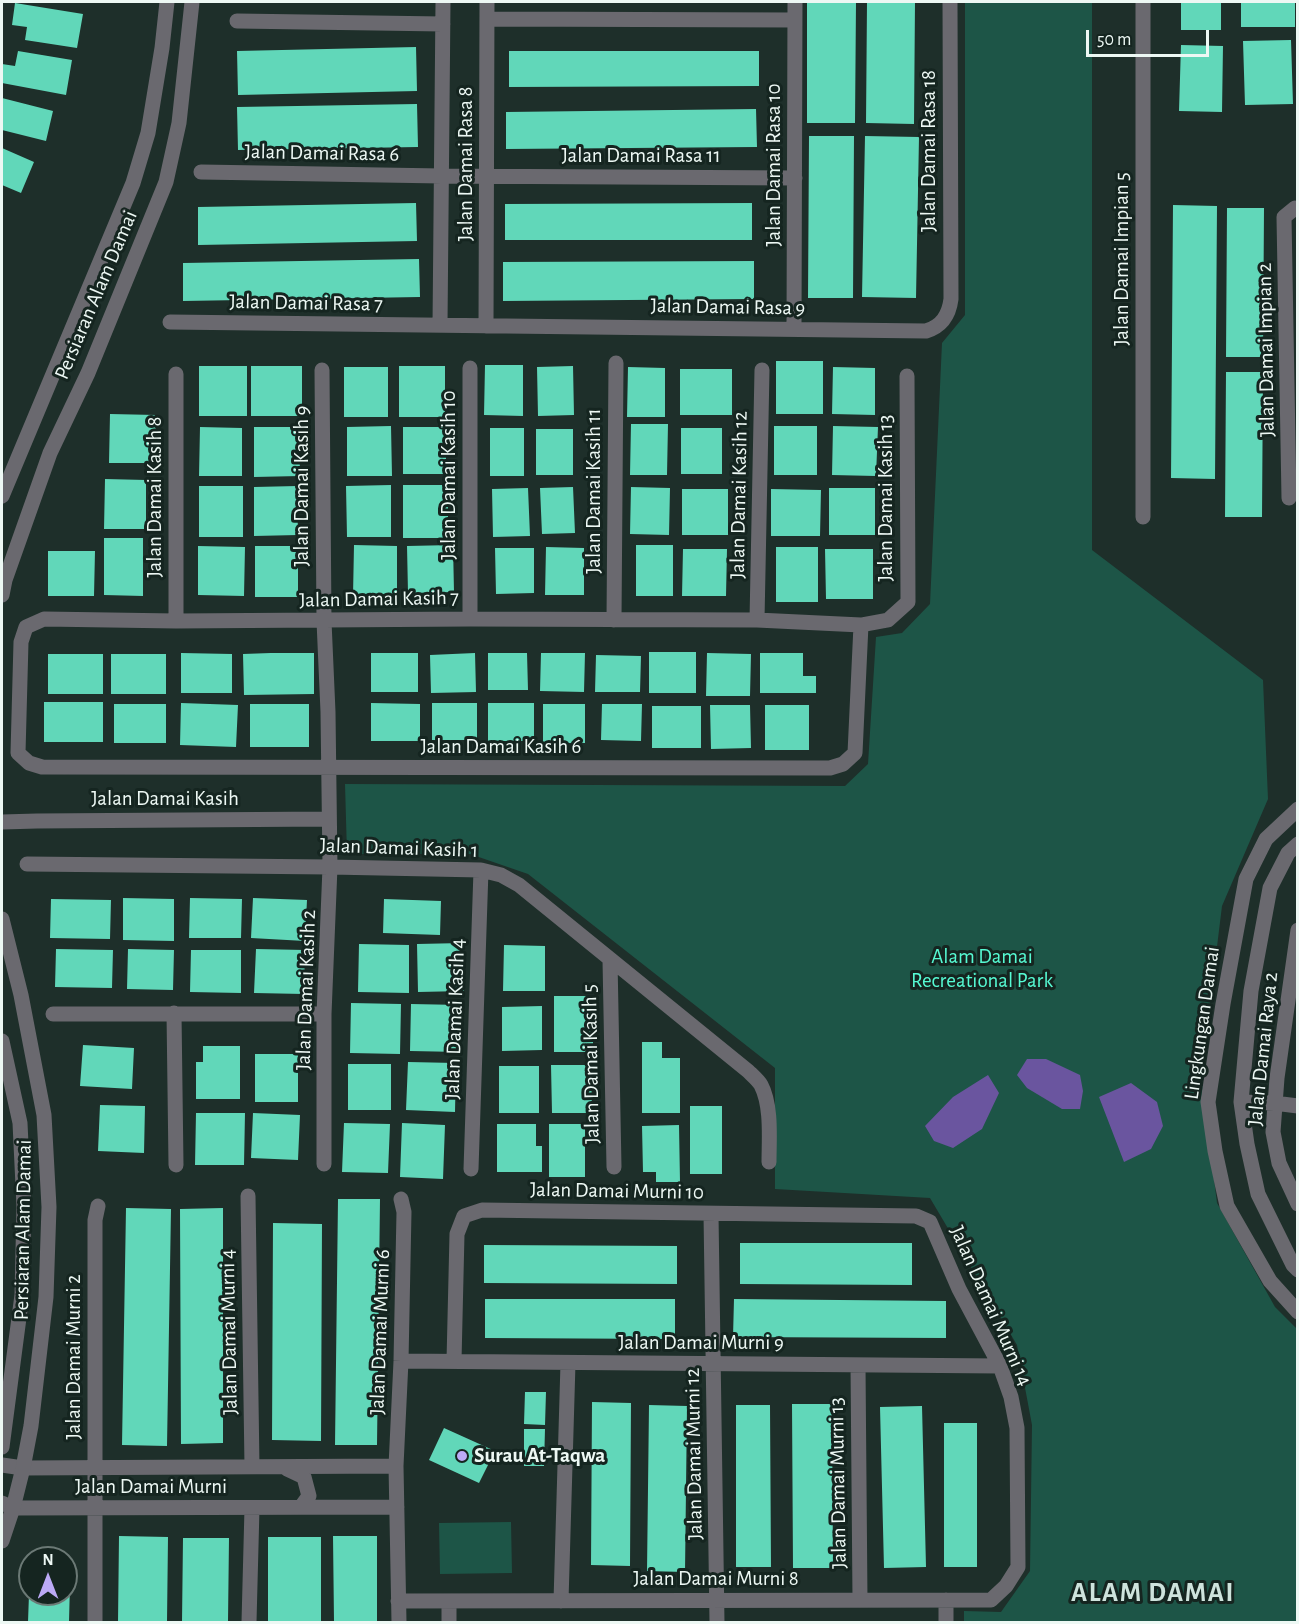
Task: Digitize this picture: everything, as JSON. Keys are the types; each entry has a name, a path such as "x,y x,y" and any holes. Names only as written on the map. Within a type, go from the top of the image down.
{"street":[{"name":"Persiaran Alam Damai","path":"2,496 133,183 148,133 162,48 166,2"},
{"name":"Persiaran Alam Damai","path":"2,595 5,580 50,453 88,373 166,182 179,123 192,2"},
{"name":"Jalan Damai Rasa 8","path":"440,326 443,2"},
{"name":"Jalan Damai Rasa 8","path":"486,326 487,2"},
{"name":"Jalan Damai Rasa 10","path":"794,329 795,2"},
{"name":"Jalan Damai Rasa 18","path":"950,2 951,299"},
{"name":"Jalan Damai Impian 5","path":"1143,2 1143,517"},
{"path":"487,19 795,20"},
{"path":"237,21 443,24"},
{"name":"Jalan Damai Rasa 6","path":"201,172 487,176"},
{"name":"Jalan Damai Rasa 11","path":"487,176 795,178"},
{"name":"Jalan Damai Impian 2","path":"1289,498 1293,453 1284,217 1295,208 1298,209"},
{"name":"Jalan Damai Rasa 9","path":"486,326 927,331 935,328 944,320 951,299"},
{"name":"Jalan Damai Rasa 7","path":"170,322 486,326"},
{"name":"Jalan Damai Kasih 11","path":"614,620 616,363"},
{"name":"Jalan Damai Kasih 10","path":"470,368 470,619"},
{"name":"Jalan Damai Kasih 9","path":"322,370 324,621 329,819"},
{"name":"Jalan Damai Kasih 12","path":"757,620 762,370"},
{"name":"Jalan Damai Kasih 8","path":"176,374 176,621"},
{"name":"Jalan Damai Kasih 13","path":"861,625 888,620 908,602 907,376"},
{"name":"Jalan Damai Kasih 7","path":"18,753 21,642 26,627 44,619 176,621 757,620 861,625"},
{"name":"Jalan Damai Kasih 6","path":"18,753 29,763 42,767 830,768 843,764 855,753 861,625"},
{"name":"Lingkungan Damai","path":"1298,808 1266,839 1246,879 1222,1004 1208,1102 1227,1206 1270,1281 1298,1312"},
{"name":"Jalan Damai Kasih","path":"2,822 329,819"},
{"name":"Jalan Damai Kasih 2","path":"324,1164 324,1014 330,867 329,819"},
{"path":"1298,844 1288,853 1270,888 1251,991 1241,1101 1247,1144 1258,1194 1293,1265 1298,1270"},
{"name":"Jalan Damai Kasih 1","path":"27,864 481,870 501,875 519,885 748,1071 761,1085 766,1103 769,1121 769,1162"},
{"name":"Jalan Damai Kasih 4","path":"471,1169 481,870"},
{"name":"Persiaran Alam Damai","path":"2,919 21,995 44,1115 49,1208 46,1297 31,1426 23,1468 7,1506 2,1541"},
{"name":"Jalan Damai Raya 2","path":"1298,930 1274,1103 1273,1132 1279,1163 1298,1204"},
{"name":"Jalan Damai Kasih 5","path":"610,960 614,1167"},
{"path":"174,1013 176,1165"},
{"path":"53,1014 324,1014"},
{"name":"Persiaran Alam Damai","path":"2,1041 20,1123 24,1207 22,1295 2,1447"},
{"path":"1241,1101 1298,1106"},
{"name":"Jalan Damai Murni 4","path":"248,1196 252,1467"},
{"name":"Jalan Damai Murni 6","path":"399,1623 396,1466 404,1212 401,1199"},
{"name":"Jalan Damai Murni 2","path":"95,1623 95,1220 98,1206"},
{"name":"Jalan Damai Murni 10","path":"454,1360 457,1234 464,1216 482,1210 916,1216"},
{"name":"Jalan Damai Murni 12","path":"711,1214 717,1623"},
{"name":"Jalan Damai Murni 14","path":"916,1216 930,1222 959,1289 1000,1366 1011,1397 1017,1428 1018,1567"},
{"name":"Jalan Damai Murni 9","path":"401,1361 1000,1366"},
{"path":"561,1601 568,1363"},
{"name":"Jalan Damai Murni 13","path":"858,1365 860,1600"},
{"name":"Jalan Damai Murni","path":"2,1465 23,1468 396,1466"},
{"path":"282,1467 304,1477 309,1496 301,1507"},
{"name":"Jalan Damai Murni","path":"7,1506 397,1507"},
{"path":"249,1623 252,1508"},
{"name":"Jalan Damai Murni 8","path":"398,1601 991,1600 1006,1586 1018,1567"},
{"path":"946,1600 946,1623"},
{"path":"449,1601 449,1623"}],"green space":[{"name":"Alam Damai Recreational Park","path":"965,2 1092,2 1092,550 1263,680 1268,799 1222,906 1201,1077 1217,1203 1275,1307 1297,1329 1297,1622 964,1622 964,1611 1001,1612 1030,1571 1032,1425 1017,1345 930,1198 775,1189 775,1068 528,874 470,854 347,854 345,784 845,786 868,764 876,637 902,633 930,604 942,343 965,315"},
{"path":"511,1522 512,1573 440,1574 439,1523"}],"shaded area":[{"path":"1027,1059 1046,1059 1080,1075 1083,1091 1080,1109 1062,1109 1027,1088 1017,1075"},
{"path":"988,1075 999,1093 982,1129 953,1148 934,1141 925,1126 953,1097"},
{"path":"1131,1083 1157,1102 1163,1126 1151,1149 1124,1162 1099,1097"}],"building":[{"path":"807,2 856,2 855,123 807,123"},
{"path":"867,2 915,2 914,124 866,123"},
{"path":"1181,2 1221,2 1221,30 1181,30"},
{"path":"1241,2 1295,2 1295,27 1241,27"},
{"path":"15,3 83,14 77,48 25,40 27,27 12,25"},
{"path":"1291,40 1293,104 1245,105 1243,41"},
{"path":"1181,45 1223,46 1222,112 1179,111"},
{"path":"416,47 417,91 238,95 237,51"},
{"path":"18,51 72,60 66,95 2,83 2,64 15,66"},
{"path":"509,51 759,51 759,86 509,87"},
{"path":"2,98 53,111 46,141 2,130"},
{"path":"417,104 418,147 238,150 237,107"},
{"path":"756,109 757,147 506,149 506,112"},
{"path":"809,136 854,136 853,298 808,298"},
{"path":"865,136 919,137 916,298 862,297"},
{"path":"2,148 34,162 21,193 2,185"},
{"path":"416,203 417,241 198,245 198,207"},
{"path":"752,203 752,240 505,240 505,204"},
{"path":"1173,205 1217,206 1215,479 1171,478"},
{"path":"1227,208 1264,208 1263,357 1226,357"},
{"path":"419,259 420,297 183,301 183,263"},
{"path":"754,261 754,299 503,301 503,262"},
{"path":"776,361 823,361 823,414 776,414"},
{"path":"485,365 523,365 523,416 484,415"},
{"path":"199,366 247,366 247,416 199,416"},
{"path":"251,366 302,366 302,416 251,416"},
{"path":"399,366 445,366 445,417 399,417"},
{"path":"573,366 574,415 538,416 537,367"},
{"path":"344,367 388,367 388,417 344,417"},
{"path":"628,367 665,368 665,417 627,417"},
{"path":"833,367 875,368 875,415 832,414"},
{"path":"680,369 732,369 732,415 680,415"},
{"path":"1226,372 1263,372 1262,517 1225,517"},
{"path":"110,414 156,415 155,463 109,463"},
{"path":"631,424 668,424 667,475 630,475"},
{"path":"391,426 392,476 347,476 347,427"},
{"path":"774,426 817,426 817,475 774,475"},
{"path":"833,426 878,427 876,476 832,475"},
{"path":"200,427 242,428 242,476 199,476"},
{"path":"254,427 299,427 300,476 254,477"},
{"path":"403,427 446,427 446,474 403,474"},
{"path":"490,428 524,428 524,476 490,476"},
{"path":"681,428 722,428 722,474 681,474"},
{"path":"536,429 573,429 573,475 536,475"},
{"path":"105,479 146,480 146,529 104,529"},
{"path":"391,485 391,537 347,537 346,486"},
{"path":"403,485 448,485 448,538 403,538"},
{"path":"199,486 243,486 243,537 199,537"},
{"path":"297,486 298,535 254,536 254,487"},
{"path":"573,487 575,533 542,534 540,488"},
{"path":"631,487 670,488 669,535 630,534"},
{"path":"528,488 530,536 493,537 492,489"},
{"path":"829,488 875,488 875,535 829,535"},
{"path":"682,489 728,489 728,535 682,535"},
{"path":"771,489 821,490 820,536 771,536"},
{"path":"104,538 143,538 143,596 104,595"},
{"path":"354,545 397,546 397,597 353,596"},
{"path":"453,545 454,592 408,593 407,546"},
{"path":"636,545 673,545 673,596 636,596"},
{"path":"198,546 245,547 244,596 198,595"},
{"path":"255,546 298,546 298,597 255,597"},
{"path":"546,547 584,548 584,595 545,595"},
{"path":"776,547 818,547 818,602 776,602"},
{"path":"495,548 534,548 534,593 496,594"},
{"path":"683,549 727,549 726,596 682,596"},
{"path":"825,549 873,549 873,599 826,599"},
{"path":"48,551 95,551 94,596 48,596"},
{"path":"649,652 696,652 696,693 649,693"},
{"path":"181,653 232,654 232,693 181,693"},
{"path":"314,653 314,694 244,695 243,654"},
{"path":"371,653 418,653 418,692 371,692"},
{"path":"475,653 476,692 431,693 430,655"},
{"path":"488,653 527,653 528,690 488,690"},
{"path":"541,653 585,653 584,692 540,691"},
{"path":"707,653 751,654 750,696 706,696"},
{"path":"760,653 803,653 803,676 816,676 816,693 760,693"},
{"path":"48,654 103,654 103,694 48,694"},
{"path":"111,654 166,654 166,694 111,694"},
{"path":"596,655 641,656 640,692 595,692"},
{"path":"44,702 103,702 103,742 44,742"},
{"path":"181,703 238,705 236,747 180,745"},
{"path":"371,703 420,704 420,741 371,741"},
{"path":"432,703 477,703 477,740 432,740"},
{"path":"488,703 534,703 534,741 488,741"},
{"path":"114,704 166,704 166,743 114,743"},
{"path":"250,704 309,704 309,747 250,747"},
{"path":"543,704 585,704 585,743 543,743"},
{"path":"602,704 642,704 641,741 601,740"},
{"path":"710,705 750,705 751,748 711,749"},
{"path":"765,705 809,705 809,750 765,750"},
{"path":"652,706 701,706 701,748 652,748"},
{"path":"123,898 174,899 174,941 123,940"},
{"path":"190,898 242,899 241,938 189,938"},
{"path":"253,898 307,900 305,941 251,938"},
{"path":"51,899 111,900 110,939 50,938"},
{"path":"384,899 441,901 440,935 383,933"},
{"path":"463,943 464,991 418,992 417,944"},
{"path":"359,944 409,945 409,993 358,992"},
{"path":"504,945 545,946 545,991 503,991"},
{"path":"56,949 113,950 112,988 55,987"},
{"path":"128,949 174,950 173,990 127,989"},
{"path":"256,949 305,950 304,994 254,993"},
{"path":"191,950 241,950 241,993 190,992"},
{"path":"554,996 593,996 593,1052 554,1052"},
{"path":"351,1003 401,1004 400,1054 350,1053"},
{"path":"411,1004 461,1005 460,1052 410,1051"},
{"path":"542,1006 542,1050 502,1051 502,1007"},
{"path":"642,1042 662,1042 662,1058 680,1058 680,1113 642,1113"},
{"path":"83,1045 134,1048 132,1089 80,1086"},
{"path":"203,1046 240,1046 240,1099 196,1099 196,1062 203,1062"},
{"path":"255,1054 298,1054 298,1102 255,1102"},
{"path":"408,1062 456,1063 455,1112 406,1110"},
{"path":"348,1064 391,1064 391,1110 348,1110"},
{"path":"551,1065 591,1065 592,1113 552,1113"},
{"path":"499,1066 539,1066 539,1113 499,1113"},
{"path":"100,1105 145,1106 144,1153 98,1151"},
{"path":"690,1106 722,1106 722,1174 690,1174"},
{"path":"196,1113 245,1113 244,1165 195,1165"},
{"path":"253,1113 300,1115 298,1160 251,1158"},
{"path":"344,1123 390,1124 388,1173 342,1172"},
{"path":"402,1123 445,1125 443,1179 400,1177"},
{"path":"497,1124 536,1124 536,1146 542,1146 542,1172 497,1172"},
{"path":"549,1124 585,1124 585,1177 549,1177"},
{"path":"679,1125 680,1182 656,1182 656,1172 643,1172 642,1126"},
{"path":"338,1199 380,1199 377,1445 335,1445"},
{"path":"126,1208 171,1209 167,1446 122,1445"},
{"path":"223,1208 223,1443 181,1444 180,1209"},
{"path":"273,1223 322,1224 321,1441 272,1440"},
{"path":"740,1243 912,1243 912,1285 740,1284"},
{"path":"484,1245 677,1246 677,1284 484,1283"},
{"path":"485,1299 675,1299 675,1339 485,1338"},
{"path":"734,1299 946,1301 946,1338 733,1337"},
{"path":"525,1392 546,1392 545,1425 524,1424"},
{"path":"592,1402 631,1403 630,1566 591,1565"},
{"path":"792,1404 832,1404 833,1568 793,1568"},
{"path":"649,1405 687,1406 685,1572 647,1571"},
{"path":"736,1405 770,1405 771,1567 736,1567"},
{"path":"922,1406 926,1567 884,1568 880,1407"},
{"path":"944,1423 977,1423 977,1567 944,1567"},
{"name":"Surau At-Taqwa","path":"444,1428 495,1451 479,1483 429,1460"},
{"path":"524,1429 545,1429 544,1466 524,1466"},
{"path":"119,1536 168,1537 167,1622 118,1622"},
{"path":"333,1536 377,1536 377,1622 334,1622"},
{"path":"268,1537 321,1537 321,1622 268,1622"},
{"path":"183,1538 229,1538 228,1622 182,1622"},
{"path":"29,1606 69,1606 69,1622 28,1622"}],"place":[{"name":"Surau At-Taqwa","path":"462,1456"}],"district":[{"name":"ALAM DAMAI","path":"1153,1593"}]}
